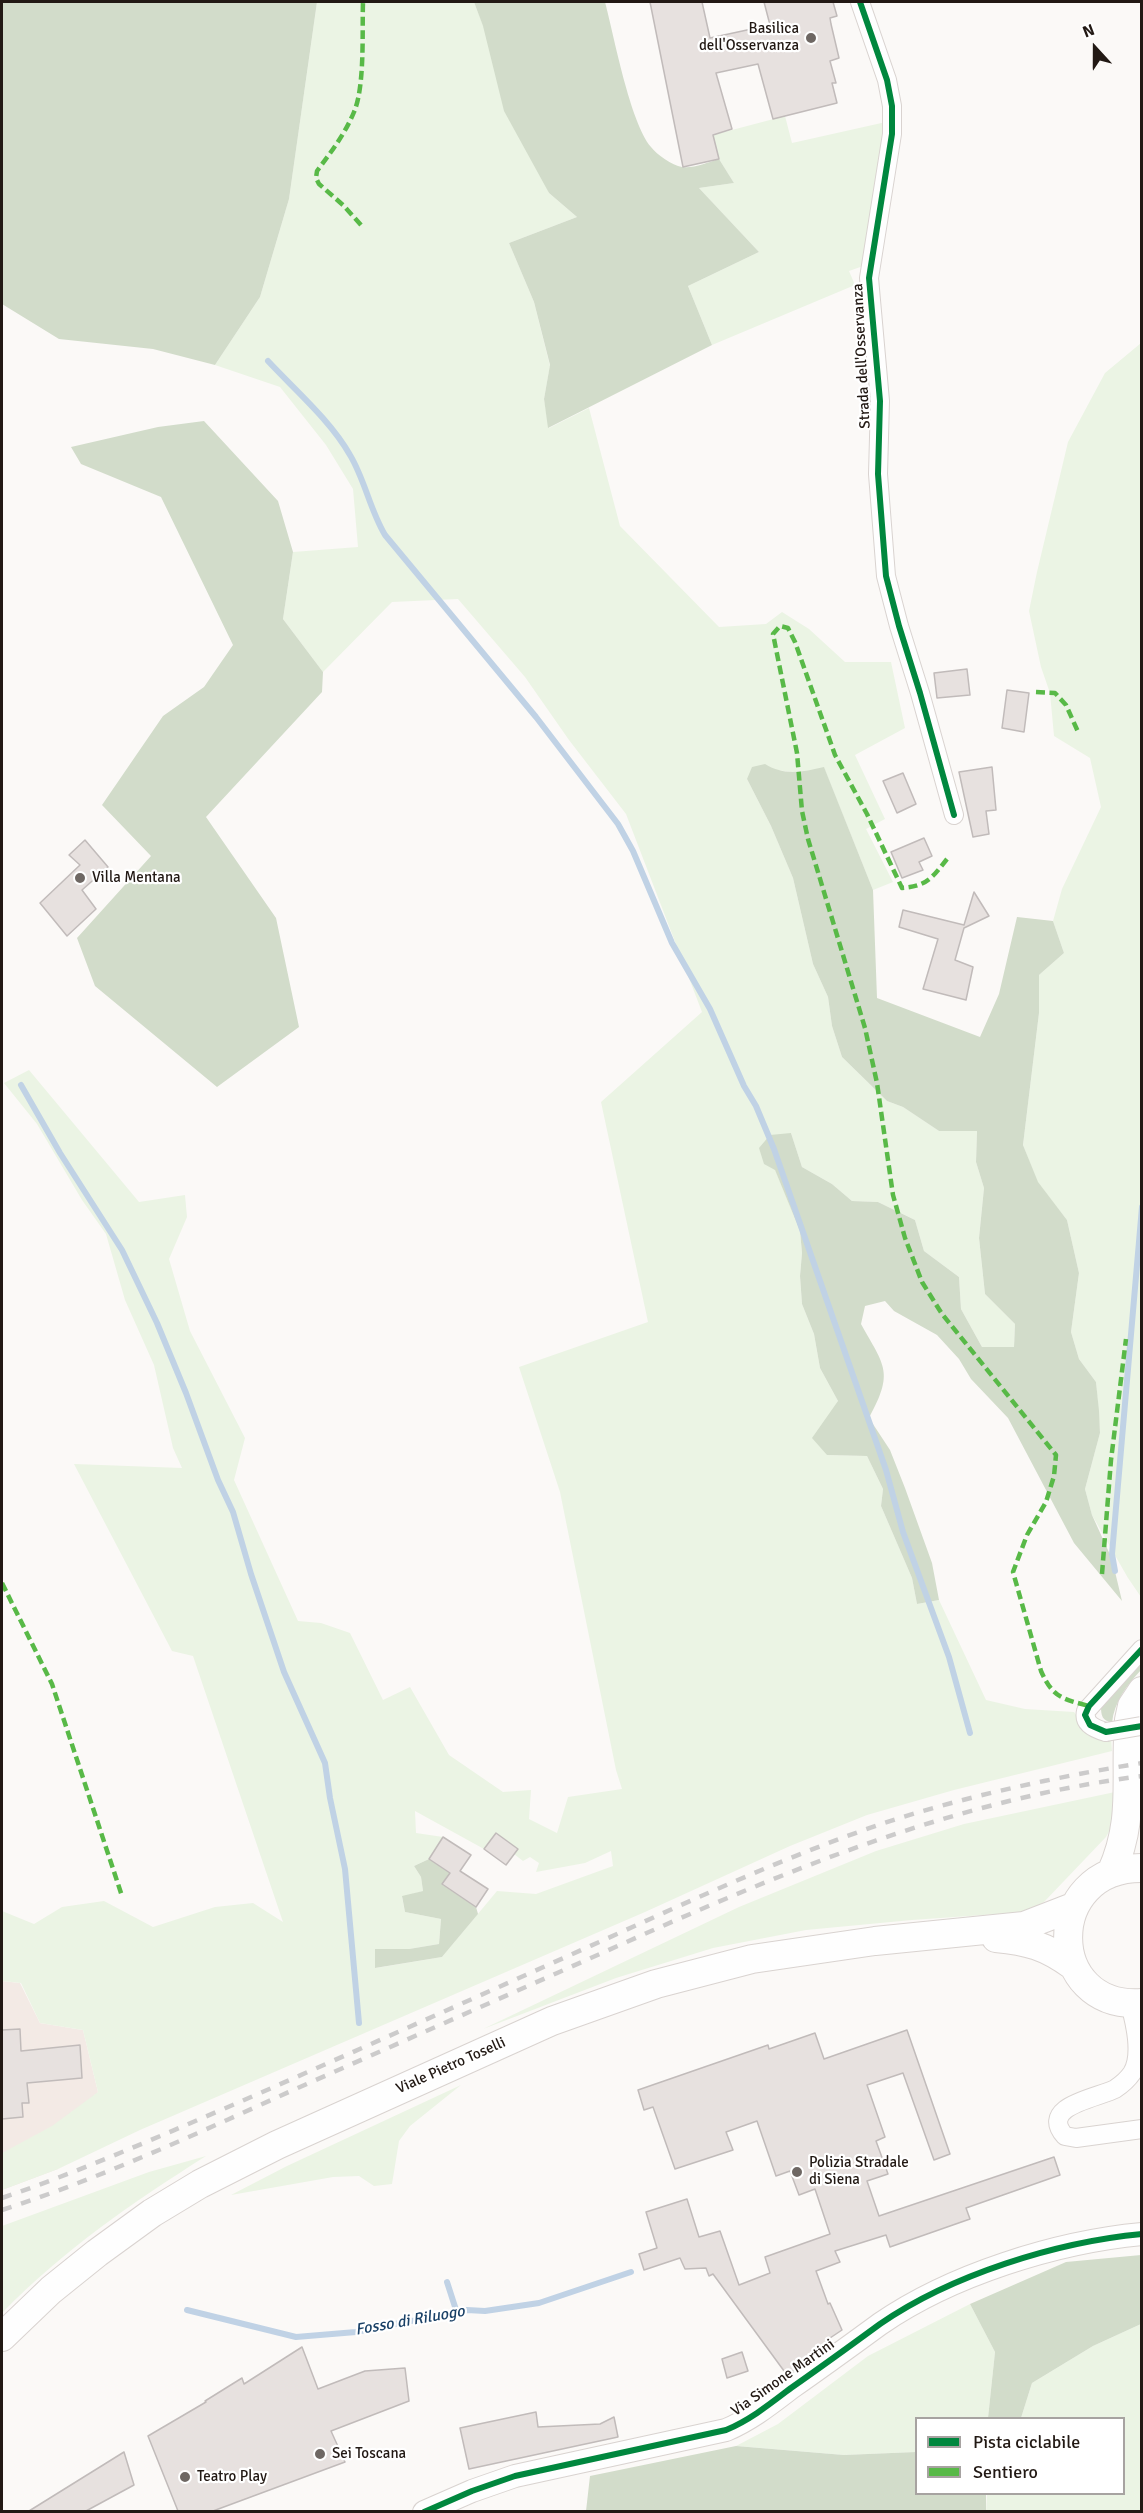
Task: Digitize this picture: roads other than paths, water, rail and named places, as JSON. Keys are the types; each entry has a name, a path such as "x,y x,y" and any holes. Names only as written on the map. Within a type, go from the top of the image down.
{"main road":[{"path":"1112,1873 1119,1857 1128,1814 1129,1720 1132,1706 1142,1691"},
{"path":"1128,1814 1142,1849"},
{"name":"Viale Pietro Toselli","path":"2,2337 51,2290 97,2253 152,2213 200,2184 277,2145 521,2035 625,1994 717,1967 807,1950 1024,1926 1073,1907 1085,1890 1112,1873 1142,1868"},
{"path":"1072,1965 1068,1954 1067,1934 1073,1907"},
{"name":"Viale Pietro Toselli","path":"958,1933 1040,1945 1057,1953 1072,1965 1093,1990 1112,2000 1136,2004"}],"street":[{"name":"Strada dell'Osservanza","path":"860,2 887,80 892,106 892,134 869,278 880,401 878,474 886,576 954,815"},
{"path":"1141,1726 1106,1732 1090,1725 1086,1719 1086,1711 1142,1649"},
{"path":"1136,2004 1136,2062 1132,2073 1114,2090 1066,2108 1060,2114 1059,2126 1065,2136 1076,2138 1142,2128"},
{"name":"Via Simone Martini","path":"424,2511 515,2476 726,2430 751,2418 883,2322 934,2293 1047,2251 1109,2238 1142,2234"}],"waterway":[{"path":"268,361 312,406 342,442 355,465 385,535 536,717 618,824 633,851 672,943 710,1009 774,1149 886,1470 903,1532 949,1657 970,1733"},
{"path":"21,1085 60,1153 122,1250 157,1323 218,1480 233,1512 284,1672 325,1763 345,1869 359,2023"},
{"path":"1115,1571 1112,1554 1142,1207"},
{"name":"Fosso di Riluogo","path":"187,2310 296,2337 356,2332 467,2310 485,2311 539,2303 631,2272"},
{"path":"447,2282 457,2313"}],"railway":[{"path":"2,2198 90,2165 235,2104 716,1889 816,1848 915,1813 979,1796 1077,1774 1142,1763"},
{"path":"2,2210 148,2155 701,1909 823,1860 947,1818 1011,1801 1142,1776"}],"place":[{"name":"Basilica dell'Osservanza","path":"811,38"},
{"name":"Villa Mentana","path":"80,878"},
{"name":"Polizia Stradale di Siena","path":"797,2172"},
{"name":"Sei Toscana","path":"320,2454"},
{"name":"Teatro Play","path":"185,2477"}]}
